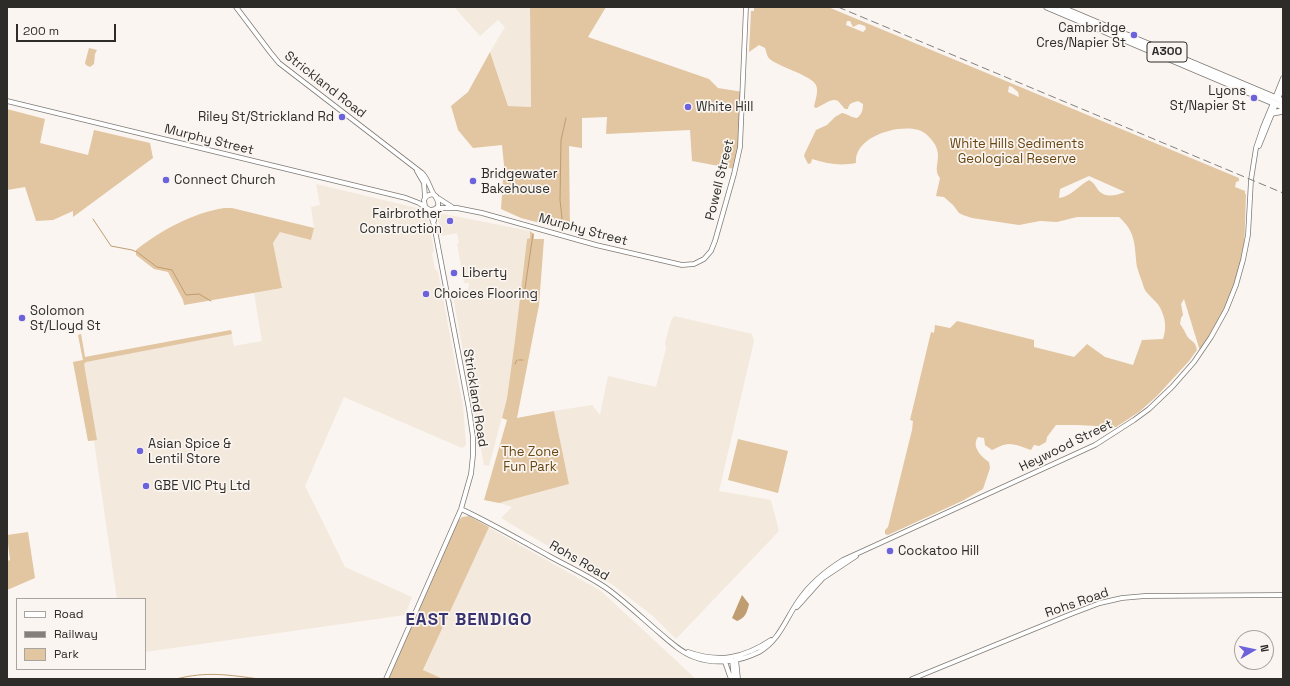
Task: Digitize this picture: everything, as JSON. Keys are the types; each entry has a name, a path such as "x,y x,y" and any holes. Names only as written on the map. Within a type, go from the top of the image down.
{"highway":[{"name":"A300","path":"1047,7 1195,70 1277,101"},
{"name":"A300","path":"1059,7 1277,101 1283,107"},
{"path":"1059,7 1062,11 1088,24"},
{"path":"1079,15 1104,28 1104,31"},
{"path":"1163,51 1165,54 1195,70"},
{"path":"1272,113 1283,111"}],"street":[{"name":"Strickland Road","path":"236,7 267,50 279,63 426,177 437,197"},
{"name":"Powell Street","path":"704,259 709,254 715,241 740,148 746,7"},
{"path":"1255,156 1260,136 1277,101 1283,78"},
{"path":"1255,156 1283,87"},
{"name":"Murphy Street","path":"7,101 406,198 419,202 426,208"},
{"name":"Heywood Street","path":"734,659 750,656 763,649 774,640 804,599 824,578 868,548 1078,454 1099,443 1140,416 1172,388 1208,343 1222,318 1234,291 1242,265 1247,241 1255,156"},
{"name":"Strickland Road","path":"414,167 424,183 425,197"},
{"path":"431,195 437,197 438,203 436,208 431,210 426,208 424,202 425,197 431,195"},
{"name":"Murphy Street","path":"406,198 416,199 425,197"},
{"name":"Murphy Street","path":"437,197 445,204 456,208 495,216 596,245 673,264 690,265 704,259"},
{"name":"Strickland Road","path":"386,679 461,508 468,487 473,458 473,437 469,409 434,225 426,208"},
{"name":"Strickland Road","path":"434,225 436,208"},
{"name":"Murphy Street","path":"436,208 456,208"},
{"name":"Rohs Road","path":"461,508 602,585 677,647 696,658 725,662 734,659"},
{"name":"Rohs Road","path":"912,679 1071,614 1100,603 1122,598 1145,596 1283,595"},
{"name":"Rohs Road","path":"677,647 703,656 734,659"},
{"path":"733,679 734,659"},
{"path":"734,659 738,679"},
{"path":"725,662 733,679"}],"shaded area":[{"path":"454,7 530,7 531,107 508,106 490,52 505,27 498,20 480,36"},
{"path":"316,184 417,208 427,213 434,251 432,254 435,269 438,271 463,406 466,445 462,448 344,397 305,486 345,567 412,597 405,615 146,652 146,598 117,598 94,441 88,441 73,362 83,360 78,335 81,334 85,357 231,330 234,346 262,341 254,293 282,288 273,243 280,231 311,240 314,228 311,207 320,205"},
{"path":"439,213 530,231 530,238 527,239 507,398 489,466 484,465 452,291 468,292 469,283 464,283 457,244 459,243 457,233 442,236 437,215"},
{"path":"674,316 752,334 754,341 719,491 771,500 779,531 676,639 653,616 613,585 501,518 512,507 499,503 569,484 554,411 592,405 600,415 608,376 656,387 666,349 665,342"},
{"path":"488,527 601,591 696,679 443,679 423,671"},
{"path":"742,595 749,604 745,615 737,621 732,618"}],"green space":[{"path":"530,7 606,7 588,37 709,79 718,88 743,92 740,147 735,169 692,161 690,130 606,134 607,117 582,118 582,148 569,146 570,231 521,218 501,209 504,165 502,145 473,148 458,130 451,106 468,92 490,52 508,106 531,107"},
{"name":"White Hills Sediments Geological Reserve","path":"754,7 828,7 1239,178 1239,181 1236,182 1235,187 1245,191 1246,194 1244,252 1237,274 1233,295 1215,334 1200,351 1184,299 1181,304 1183,315 1180,324 1187,336 1194,343 1197,350 1157,396 1139,412 1116,427 1056,425 1047,437 1046,442 1039,446 1034,445 1031,450 1009,444 1002,445 992,450 985,445 984,438 978,437 976,440 976,448 989,462 990,468 983,489 964,500 888,535 885,534 912,430 913,421 910,420 931,332 934,333 935,325 950,328 957,321 1034,340 1034,347 1074,357 1087,344 1105,357 1133,365 1142,340 1163,339 1165,322 1160,308 1144,288 1137,267 1132,234 1119,217 1077,217 1057,222 1040,221 1019,225 972,218 963,215 959,213 944,197 936,196 940,178 937,173 938,154 933,141 926,134 918,130 896,129 873,137 863,144 857,153 856,163 834,164 812,159 811,163 808,164 804,156 816,130 827,125 835,117 842,113 857,118 862,112 863,104 858,101 850,104 848,109 845,109 838,101 833,100 816,108 814,107 817,87 813,81 771,60 768,57 765,48 759,45 749,52 751,11 754,11","holes":["847,21 850,21 853,27 859,24 865,26 866,29 863,32 846,25","1009,86 1012,87 1018,92 1019,97 1008,92","1089,176 1125,192 1115,195 1106,195 1100,192 1089,180 1071,193 1059,198 1060,189"]},
{"path":"89,48 97,50 94,64 90,67 85,63"},
{"path":"7,109 45,119 40,143 88,155 94,130 150,143 153,158 73,217 73,211 53,220 36,221 25,187 7,190"},
{"path":"232,208 314,228 311,240 280,232 273,243 282,288 184,305 183,300 168,272 154,269 136,255 136,250 178,223 212,210"},
{"name":"The Zone Fun Park","path":"530,231 534,234 534,239 544,239 539,305 517,418 554,411 569,484 499,503 484,500 507,420 502,418 507,398 527,239 530,238"},
{"path":"231,330 232,334 86,362 84,364 97,440 88,441 73,362 83,360 78,335 81,334 85,357"},
{"path":"738,439 788,451 778,493 728,480"},
{"path":"469,516 489,527 423,670 443,679 388,679 458,521 462,517"},
{"path":"28,532 35,578 7,590 7,561 10,560 7,535"}],"waterway":[{"path":"560,228 562,218 560,200 561,140 566,118"},
{"path":"93,219 111,246 132,250 157,267 172,270 186,295 199,294 211,301"},
{"path":"524,295 533,234"},
{"path":"515,364 517,360"},
{"path":"176,679 208,674 259,679"}],"railway":[{"path":"838,7 1283,193"}],"place":[{"name":"Cambridge Cres/Napier St","path":"1134,35"},
{"name":"Lyons St/Napier St","path":"1254,98"},
{"name":"White Hill","path":"688,107"},
{"name":"Riley St/Strickland Rd","path":"342,117"},
{"name":"Connect Church","path":"166,180"},
{"name":"Bridgewater Bakehouse","path":"473,181"},
{"name":"Fairbrother Construction","path":"450,221"},
{"name":"Liberty","path":"454,273"},
{"name":"Choices Flooring","path":"426,294"},
{"name":"Solomon St/Lloyd St","path":"22,318"},
{"name":"Asian Spice & Lentil Store","path":"140,451"},
{"name":"GBE VIC Pty Ltd","path":"146,486"},
{"name":"Cockatoo Hill","path":"890,551"}],"district":[{"name":"EAST BENDIGO","path":"469,620"}]}
